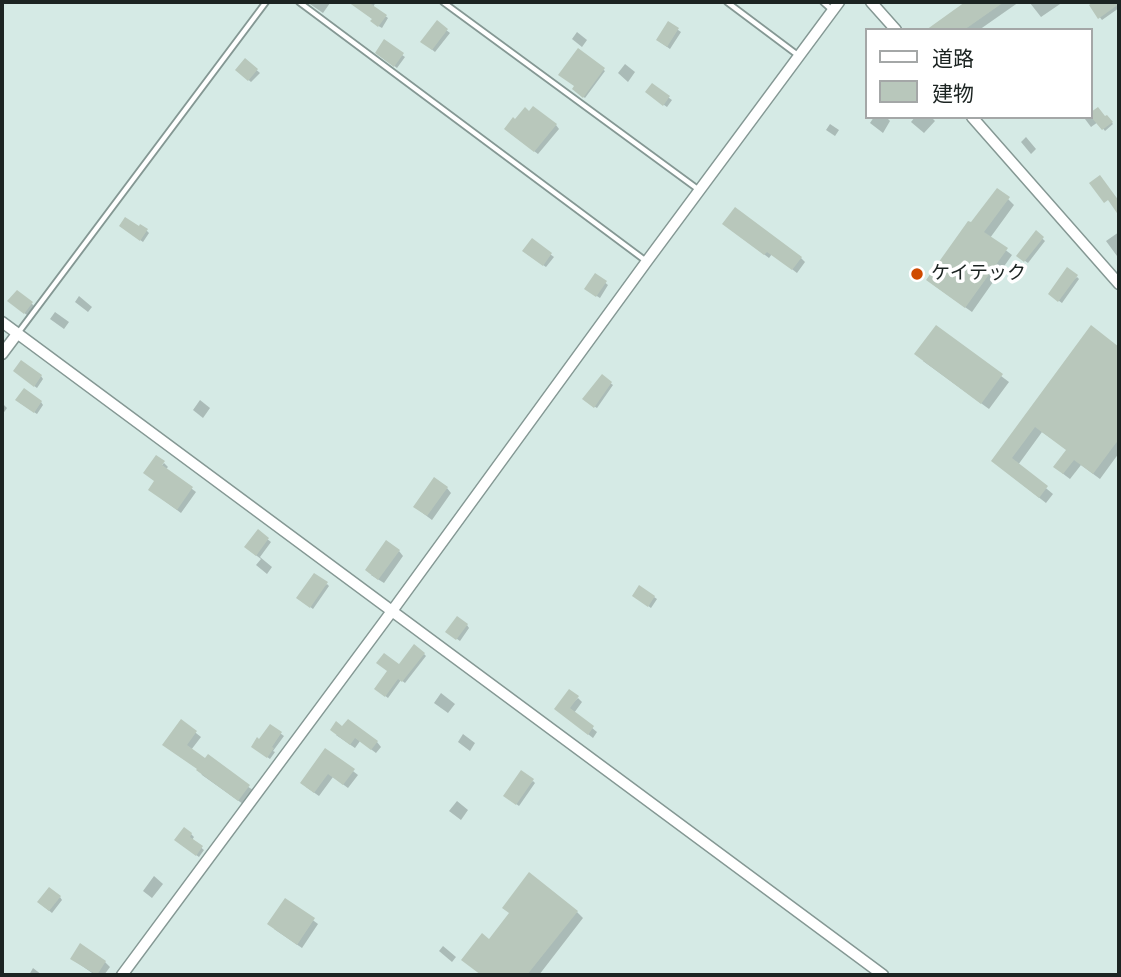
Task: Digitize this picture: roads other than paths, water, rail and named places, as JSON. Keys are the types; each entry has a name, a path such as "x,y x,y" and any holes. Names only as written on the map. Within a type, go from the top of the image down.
{"street":[{"path":"871,2 893,28"},
{"path":"122,975 836,6"},
{"path":"974,119 1119,284"},
{"path":"2,323 883,975"},
{"path":"2,354 17,334"}],"lane":[{"path":"17,334 266,2"},
{"path":"299,2 647,261"},
{"path":"443,2 700,190"},
{"path":"727,2 799,55"},
{"path":"823,2 836,6"}],"place":[{"name":"ケイテック","path":"917,274"}]}
